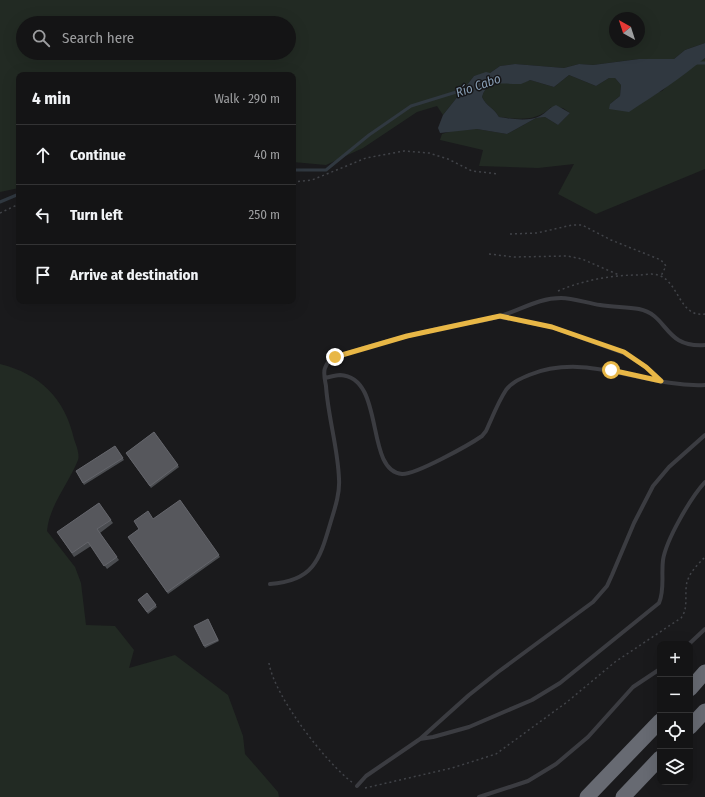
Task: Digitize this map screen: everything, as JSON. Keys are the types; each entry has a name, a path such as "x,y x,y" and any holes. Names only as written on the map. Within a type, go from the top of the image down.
{"highway":[{"path":"693,686 705,672"},
{"path":"693,723 705,711"},
{"path":"587,797 657,724"},
{"path":"623,797 657,761"}],"lane":[{"path":"270,584 287,583 305,574 322,552 339,481 324,369 328,361 335,357 407,336 500,316 526,305 544,300 562,298 622,308 639,309 653,316 682,344 692,346 705,345"},
{"path":"500,316 552,327 624,352 646,367 661,381"},
{"path":"325,378 340,375 357,381 363,386 381,451 390,468 401,474 408,474 422,468 482,436 486,431 506,390 518,380 535,373 572,366 594,367 679,384 705,385"},
{"path":"357,786 366,776 420,739 486,681 593,602 607,586 634,523 653,486 669,467 705,435"},
{"path":"420,739 469,727 532,700 560,683 659,603 663,595 663,562 665,549 681,518 705,482"},
{"path":"693,641 705,629"},
{"path":"479,797 528,781 556,764 588,736 633,687 657,672"}],"path":[{"path":"296,182 312,180 366,158 404,151 429,153 448,159 472,171 499,174"},
{"path":"0,213 16,205"},
{"path":"510,234 537,233 572,225 582,225 611,240 662,260 666,266 662,276"},
{"path":"489,254 514,258 566,256 582,259 621,275"},
{"path":"544,300 566,288 621,275 652,274 662,276 670,284 687,309 698,315 705,314"},
{"path":"269,663 277,688 317,747 333,766 357,786 368,788 452,768 496,754 567,702 615,662 681,618 684,614 687,580 694,569 705,557"}],"shaded area":[{"path":"0,0 705,0 705,43 685,50 674,59 639,59 593,65 579,64 564,68 515,64 500,66 490,73 474,76 443,115 437,106 417,112 363,148 326,165 296,162 296,72 16,72 16,189 0,192"},
{"path":"705,58 705,169 596,214 558,194 574,164 538,168 479,166 483,150 440,140 442,134 455,130 477,129 507,134 536,118 545,117 558,125 570,113 563,108 551,107 546,112 533,117 520,119 499,117 482,97 485,90 496,84 517,83 530,80 554,87 569,75 596,86 609,78 615,78 621,85 620,96 610,104 662,91 673,80"},
{"path":"0,364 14,368 39,381 57,400 70,424 78,452 78,460 51,513 47,531 75,567 81,583 86,625 115,626 134,650 129,668 175,655 228,695 243,736 245,754 278,792 279,797 0,797"}],"water":[{"path":"705,43 705,58 658,93 629,112 609,109 610,104 620,96 621,85 615,78 609,78 596,86 569,75 554,87 530,80 521,84 493,85 488,87 482,97 499,117 515,119 535,118 556,105 570,113 558,125 545,117 536,118 507,134 477,129 440,133 438,128 443,115 474,76 486,72 490,73 500,66 515,64 564,68 579,64 593,65 639,59 674,59 685,50"}],"building":[{"path":"154,432 178,465 150,486 126,453"},
{"path":"115,446 123,458 83,483 76,471"},
{"path":"180,500 219,555 167,592 128,537 139,529 134,521 148,511 153,519"},
{"path":"99,503 111,520 97,529 117,557 104,566 88,542 72,553 57,532"},
{"path":"147,593 156,605 147,612 138,600"},
{"path":"208,619 218,640 204,646 194,626"}],"waterway":[{"path":"695,63 705,63"},
{"name":"Río Cabo","path":"296,170 326,170 369,135 411,106 466,89"},
{"name":"Río Cabo","path":"0,202 16,195"}],"route":[{"path":"335,357 407,336 500,316 552,327 624,352 646,367 661,381 611,370"}]}
